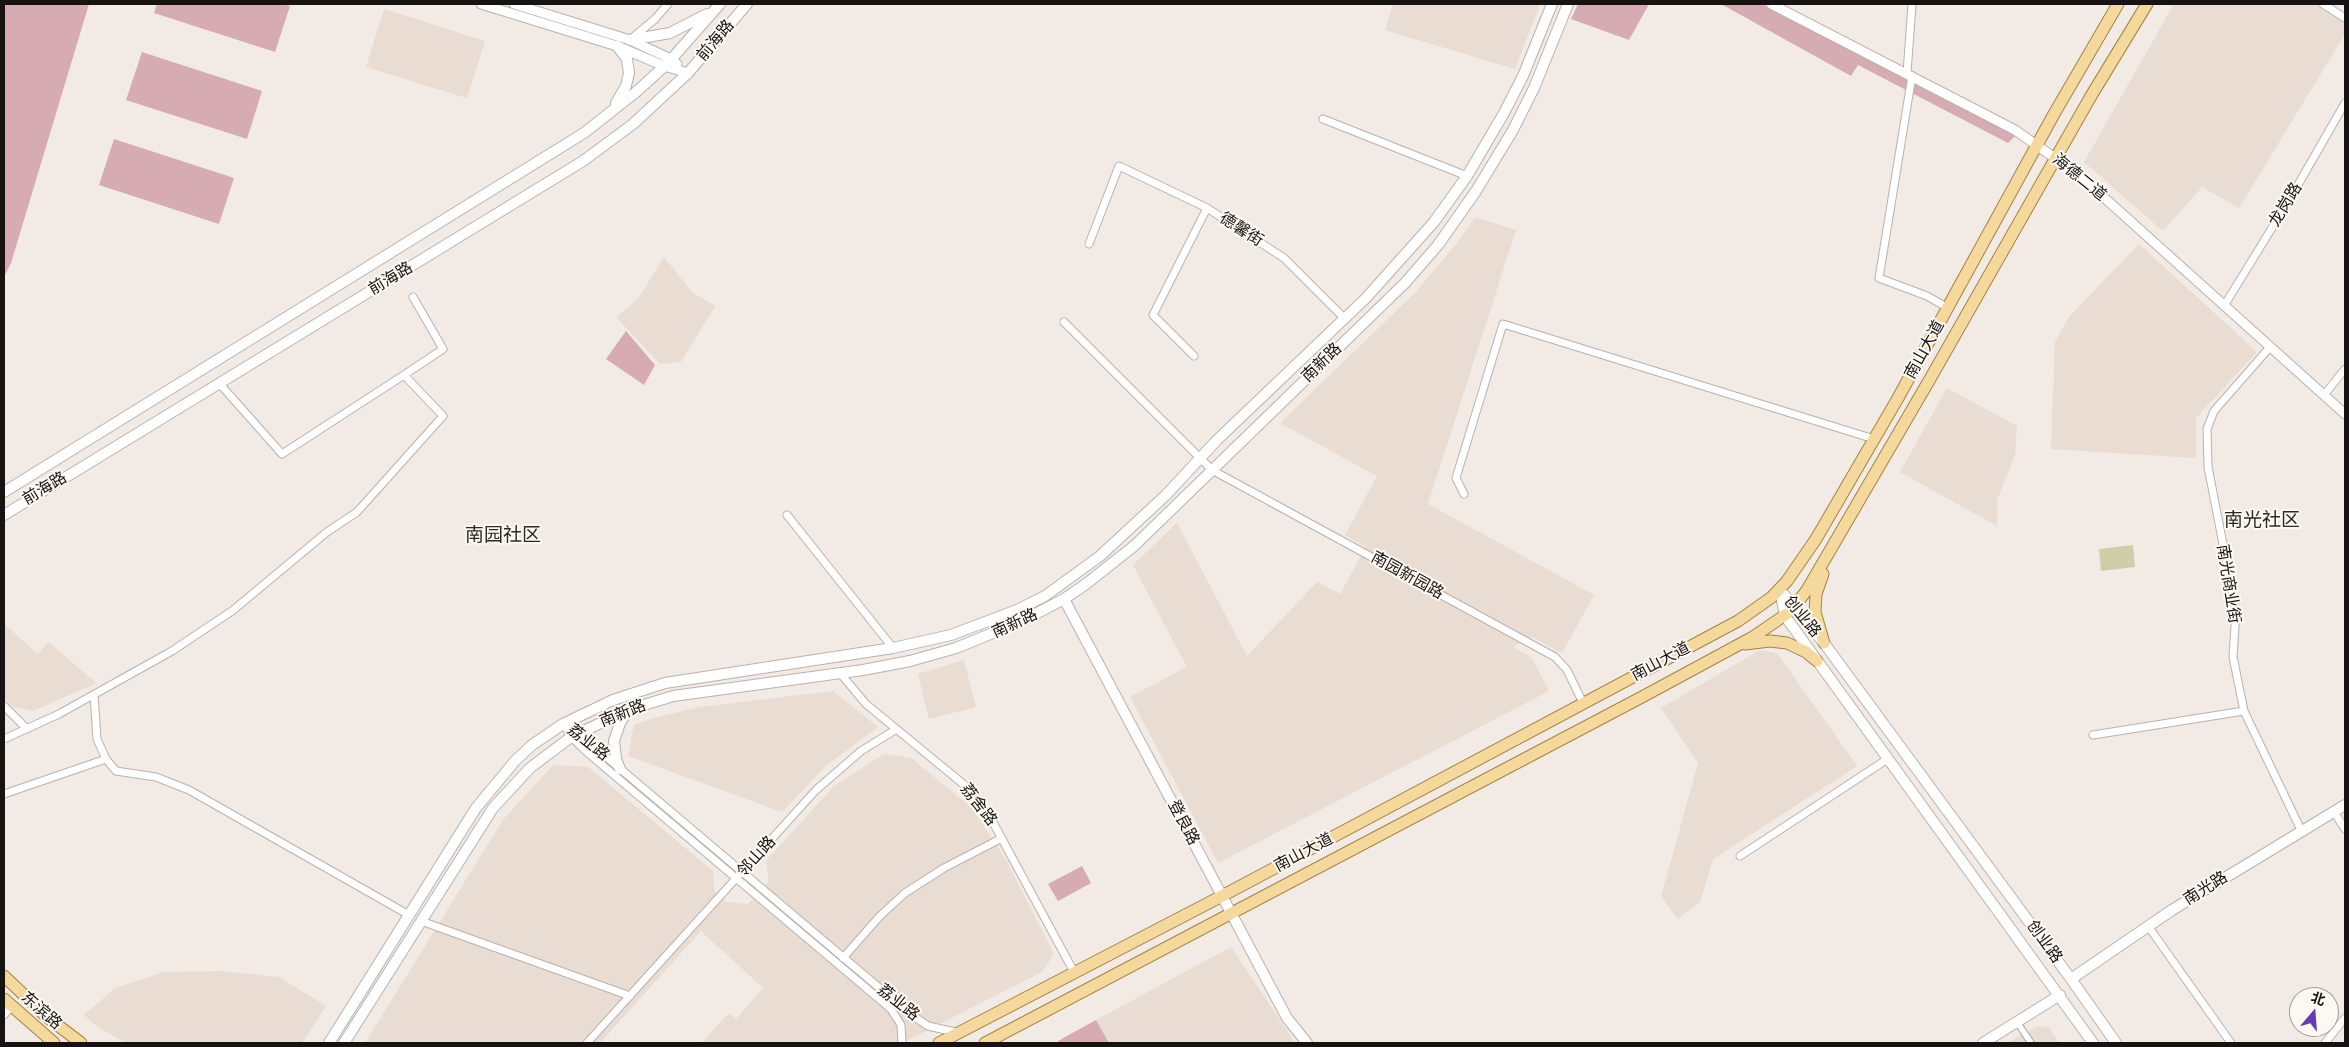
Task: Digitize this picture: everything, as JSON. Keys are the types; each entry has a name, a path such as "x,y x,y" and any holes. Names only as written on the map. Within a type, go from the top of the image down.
{"main road":[{"name":"前海路","path":"4,515 583,161 633,124 688,73 747,4"},
{"name":"南新路","path":"329,1043 462,829 490,789 532,745 563,724 613,700 656,686 694,677 893,648 950,635 990,622 1045,596 1073,577 1127,533 1409,253 1467,176 1516,90 1552,4"},
{"name":"南新路","path":"344,1043 480,827 503,796 530,768 574,735 628,710 673,696 697,691 895,665 956,648 1015,625 1064,599 1134,546 1405,283 1438,245 1476,191 1513,130 1534,88 1568,4"},
{"name":"南山大道","path":"939,1043 1222,896 1738,621 1780,590 1795,572 1816,539 1874,439 2118,4"},
{"name":"南山大道","path":"984,1043 1734,647 1785,616 1807,590 1833,546 2055,158 2146,4"},
{"path":"630,40 670,33 717,7"},
{"name":"前海路","path":"4,492 545,159 607,116 667,62 717,7"},
{"path":"607,116 623,93 628,79 627,59 617,46"},
{"path":"1824,643 1817,622 1815,603 1819,583 1833,546"},
{"name":"创业路","path":"1780,590 1824,643 2116,1043"},
{"name":"创业路","path":"1780,590 1785,616 2093,1043"},
{"name":"登良路","path":"1064,599 1287,1018 1307,1043"},
{"path":"1734,647 1760,642 1779,641 1796,647 1817,661"},
{"path":"694,677 697,691"},
{"path":"620,769 616,759 614,741 620,723 628,710"},
{"name":"南光路","path":"2071,979 2148,926 2301,830 2345,805"},
{"name":"东滨路","path":"4,976 48,1018 81,1043"},
{"path":"1983,1043 2060,995"},
{"name":"东滨路","path":"6,1007 54,1043"}],"street":[{"path":"481,4 667,62"},
{"path":"514,4 630,40 688,73"},
{"path":"630,40 655,19 668,4"},
{"name":"海德二道","path":"1771,4 2015,130 2079,175 2345,414"},
{"path":"1912,4 1910,75 1879,278 1928,296 1948,308"},
{"path":"2323,4 2345,18"},
{"name":"龙岗路","path":"2224,306 2286,205 2345,103"},
{"path":"1322,119 1467,176"},
{"name":"德馨街","path":"1089,244 1119,166 1207,208 1284,258 1298,269 1344,318"},
{"path":"1194,356 1153,314 1207,208"},
{"path":"219,383 282,454 443,349 413,297"},
{"name":"南园新园路","path":"1064,322 1212,470 1554,657 1567,670 1583,703"},
{"path":"1464,494 1456,478 1503,324 1874,439"},
{"name":"南光商业街","path":"2270,347 2217,406 2207,429 2210,486 2236,611 2234,663 2244,711 2301,830"},
{"path":"2324,396 2345,369"},
{"path":"4,740 94,695 172,651 232,611 327,532 357,512 443,416 404,375"},
{"path":"788,515 893,648"},
{"name":"荔舍路","path":"840,673 856,694 895,730 962,783 989,815 1074,972"},
{"path":"94,695 97,739 106,759 116,771 134,772 156,777 190,790 409,915"},
{"path":"4,706 27,729"},
{"path":"2093,736 2244,711"},
{"name":"荔业路","path":"563,724 737,878 891,1009 901,1025 902,1043"},
{"name":"邻山路","path":"587,1043 829,778 861,752 895,730"},
{"name":"荔业路","path":"574,735 620,769 915,1018 939,1030 959,1033"},
{"path":"1740,856 1889,758"},
{"path":"4,794 106,759"},
{"path":"2334,812 2345,830"},
{"path":"843,958 879,917 905,893 944,868 1002,838"},
{"path":"420,921 630,996"},
{"path":"2148,926 2231,1043"},
{"path":"2325,1043 2345,1018"},
{"path":"2017,1022 2031,1043"}],"shaded area":[{"path":"4,4 89,4 11,263 4,277"},
{"path":"157,4 283,4 290,6 275,52 154,13"},
{"path":"1393,4 1537,4 1539,7 1515,69 1385,30"},
{"path":"1578,4 1649,4 1629,40 1571,19"},
{"path":"1721,4 1762,4 1903,75 2015,136 2008,143 1858,65 1851,76"},
{"path":"2174,4 2315,4 2345,21 2345,34 2239,208 2202,187 2163,231 2084,162"},
{"path":"384,9 485,41 467,98 366,67"},
{"path":"142,52 262,91 247,139 126,100"},
{"path":"114,139 234,178 219,224 99,185"},
{"path":"1475,217 1516,230 1428,504 1594,595 1562,653 1532,637 1513,647 1532,658 1549,691 1218,863 1130,697 1187,667 1133,565 1177,523 1247,656 1317,582 1340,594 1366,547 1345,535 1377,476 1280,423 1416,292 1457,243"},
{"path":"2139,244 2257,352 2196,418 2196,458 2051,449 2055,342 2069,317"},
{"path":"664,257 692,292 715,306 681,362 660,364 616,317 638,299"},
{"path":"626,331 655,365 644,385 606,359"},
{"path":"1947,388 2017,426 2015,455 1997,500 1997,526 1900,472"},
{"path":"2133,545 2135,567 2101,571 2099,549"},
{"path":"4,624 38,654 49,642 96,683 33,711 12,706 4,698"},
{"path":"1760,650 1777,653 1857,766 1713,859 1700,902 1678,919 1661,897 1698,763 1661,708"},
{"path":"964,660 976,707 929,719 918,674"},
{"path":"833,691 878,727 827,765 782,812 628,756 634,725 654,718 700,707"},
{"path":"884,754 911,758 972,808 1005,858 1054,954 1042,972 902,1043 701,1043 729,1013 736,1019 763,988 701,931 600,1043 365,1043 503,820 553,765 588,767 713,871 714,890 726,902 748,904 769,881 766,861 834,786"},
{"path":"1082,866 1091,883 1058,901 1048,884"},
{"path":"1231,947 1295,1043 1109,1043 1096,1020"},
{"path":"221,971 279,977 326,1006 302,1043 125,1043 94,1024 84,1015 115,988 164,972"},
{"path":"1096,1020 1109,1043 1059,1043 1058,1041"},
{"path":"2038,1026 2049,1028 2059,1043 2007,1043"}],"district":[{"name":"南光社区","path":"2262,521"},
{"name":"南园社区","path":"503,536"}]}
